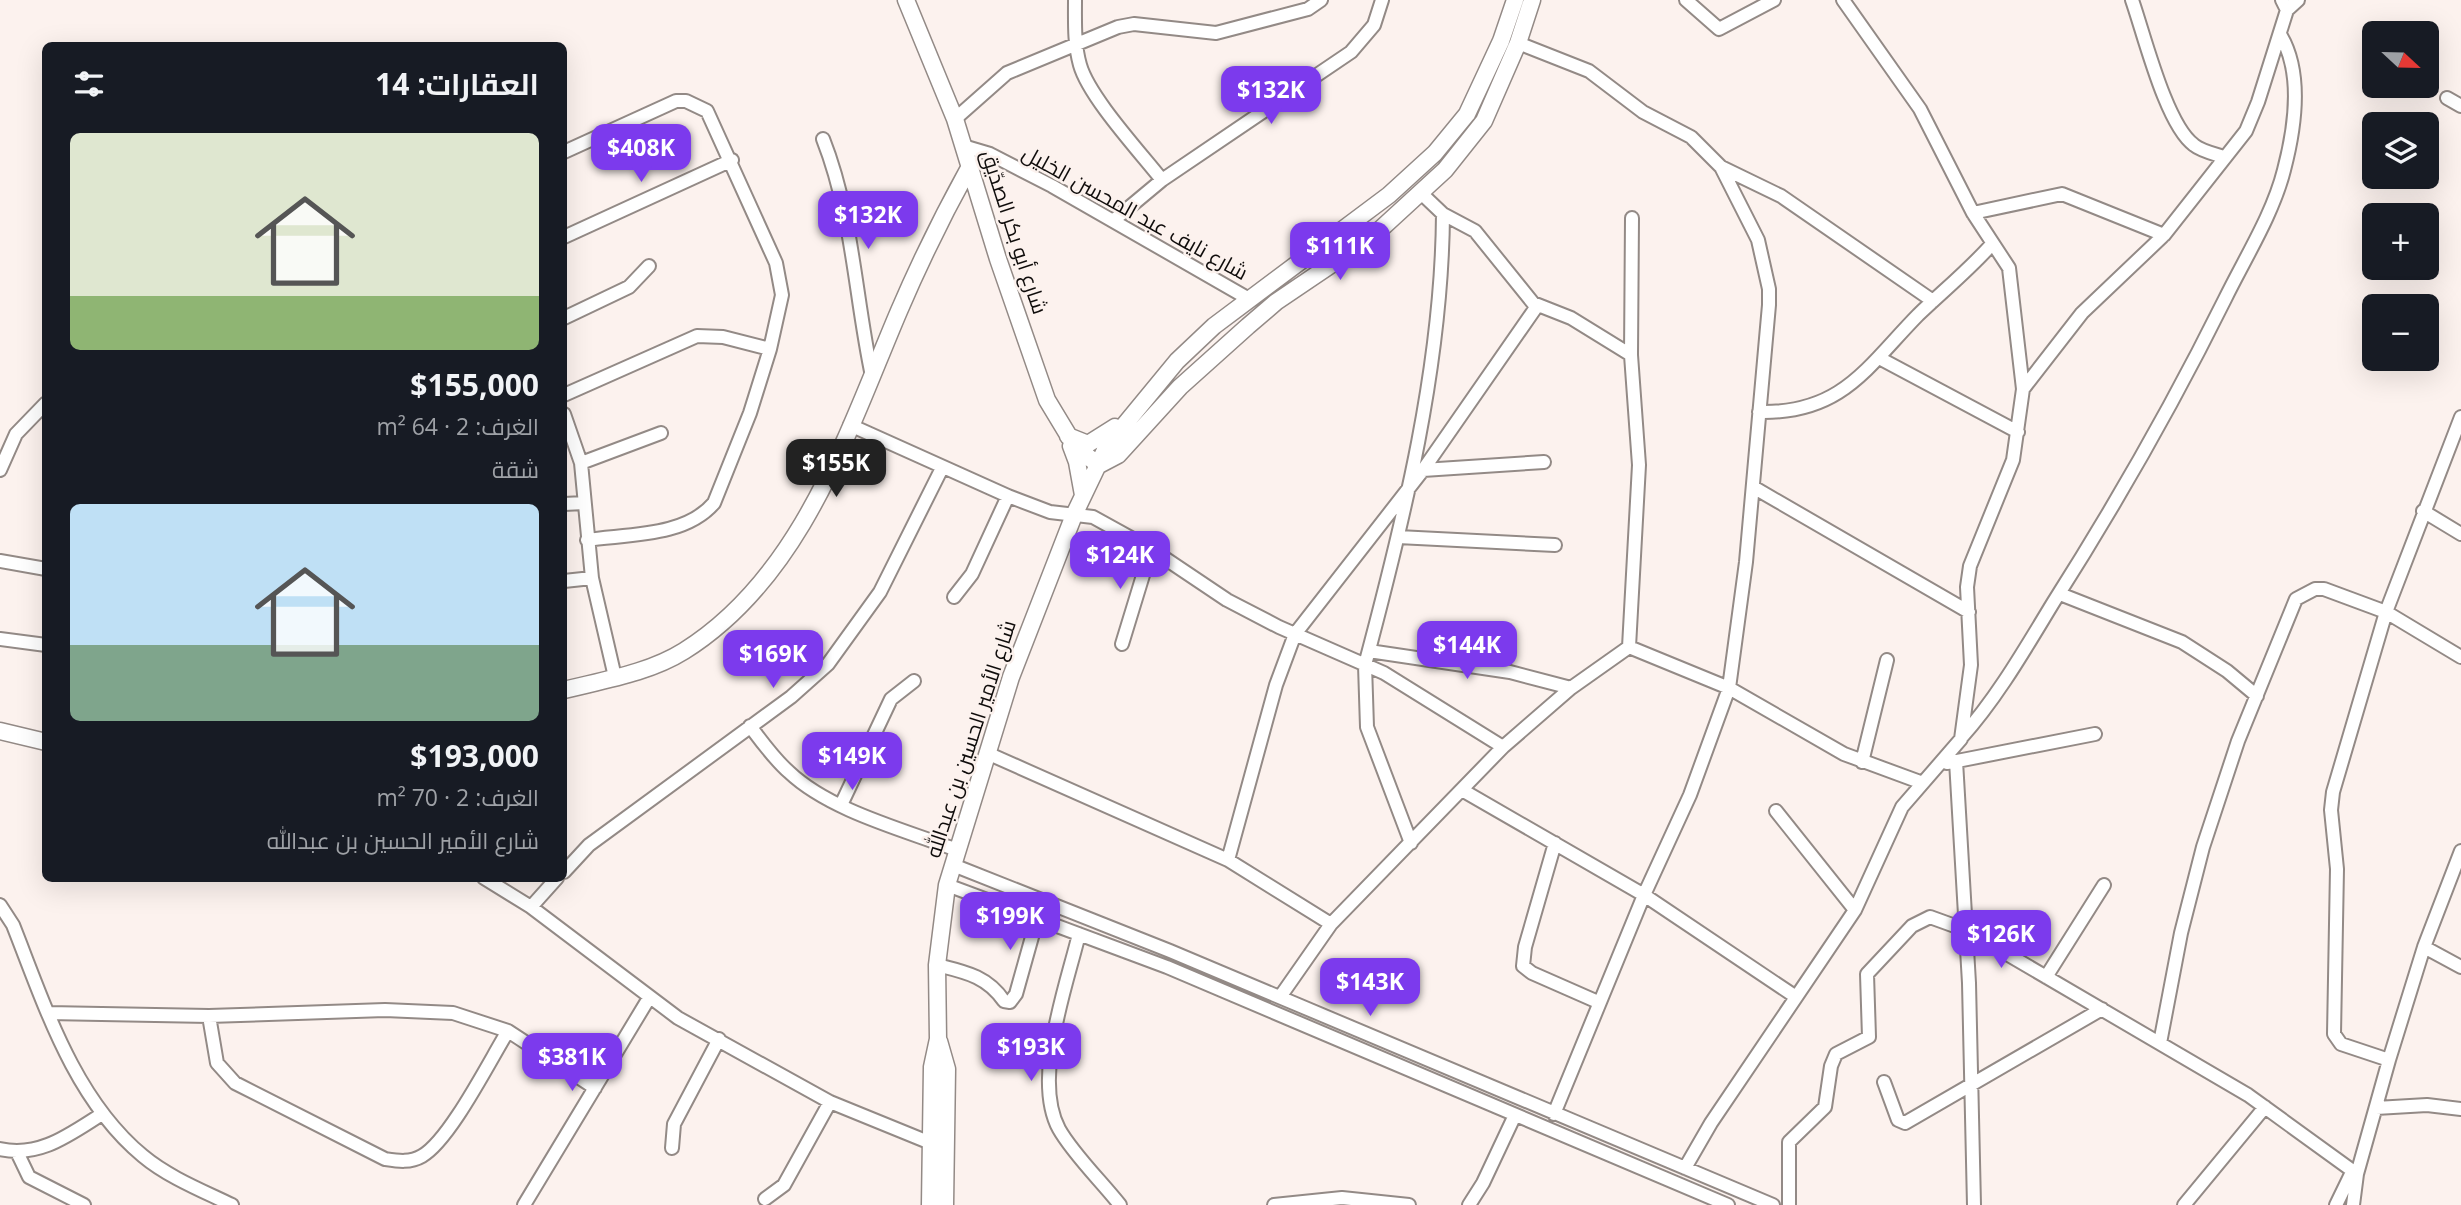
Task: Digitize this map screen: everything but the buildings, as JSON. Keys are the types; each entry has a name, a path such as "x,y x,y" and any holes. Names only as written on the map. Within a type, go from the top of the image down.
{"street":[{"name":"شارع أبو بكر الصدّيق","path":"906,0 955,119 1047,400 1076,448 1098,465"},
{"path":"1075,0 1076,44 1080,67 1089,83 1162,180"},
{"path":"955,119 1007,73 1126,25 1216,33 1308,9 1321,0"},
{"path":"1114,220 1162,180 1351,52 1374,25 1382,0"},
{"path":"1686,0 1719,29 1774,0"},
{"path":"1843,0 1920,109 1973,213 2006,262 2011,276 2023,388 2018,432 2005,481 1970,566 1967,587 1971,665 1961,738"},
{"path":"2132,0 2166,100 2180,130 2194,146 2224,157"},
{"path":"2023,388 2082,313 2164,235 2245,131 2281,36 2285,5 2298,0"},
{"name":"شارع الأمير الحسين بن عبدالله","path":"1098,465 1118,455 1180,387 1257,318 1372,237 1422,194 1484,121 1518,43 1528,2"},
{"name":"شارع الأمير الحسين بن عبدالله","path":"945,1205 932,1068 938,1039 937,965 947,885 987,752 1037,603 1073,515 1107,446 1135,408 1186,352 1249,299 1389,195 1435,153 1467,114 1486,73 1528,2"},
{"path":"1685,1168 1854,910 1893,822 1920,782 1977,720 2060,594 2163,422 2284,171 2295,92 2289,50 2281,36"},
{"path":"1518,43 1589,71 1643,111 1691,137 1721,167 1753,225 1769,289 1753,486 1730,688 1689,795 1598,1002 1554,1114"},
{"path":"1486,73 1502,79"},
{"path":"2447,98 2461,106"},
{"path":"567,151 649,111 686,101 707,111 732,160 781,279 782,295 770,349 719,495 707,512 680,526 587,540"},
{"path":"823,139 844,202 872,376"},
{"name":"شارع نايف عبد المحسن الخليل","path":"963,146 990,154 1114,220 1249,299"},
{"path":"567,236 732,160"},
{"path":"1721,167 1781,196 1933,301"},
{"path":"567,689 661,663 683,652 716,628 770,574 804,520 850,425 919,265 969,168"},
{"path":"1422,194 1443,214 1475,231 1537,306 1571,318 1631,355"},
{"path":"1973,213 2062,194 2164,235"},
{"path":"1411,843 1367,727 1365,665 1398,537 1440,296 1443,214"},
{"path":"1629,647 1639,465 1631,355 1632,218"},
{"path":"1759,412 1778,413 1812,406 1837,394 1881,359 1933,301 1992,244"},
{"path":"567,317 629,287 649,266"},
{"path":"1228,860 1276,685 1295,634 1423,470 1537,306"},
{"path":"567,394 697,336 723,337 770,349"},
{"path":"1881,359 2018,432"},
{"path":"0,470 16,434 42,407"},
{"path":"1066,434 1082,444 1096,441 1135,408"},
{"path":"2389,1060 2341,1044 2334,1034 2337,869 2331,810 2333,792 2386,612 2461,417"},
{"path":"567,423 581,463 592,578 615,677"},
{"path":"850,425 942,468 1050,512 1093,517 1151,549 1227,600 1365,665 1439,705 1503,747"},
{"path":"581,463 661,433"},
{"path":"1066,434 1077,462 1083,497"},
{"path":"1423,470 1544,462"},
{"path":"567,869 609,830 790,697 828,664 859,626 886,581 942,468"},
{"path":"1753,486 1969,612"},
{"path":"954,597 968,582 1008,496"},
{"path":"567,504 584,503"},
{"path":"2423,511 2461,534"},
{"path":"1398,537 1555,545"},
{"path":"1122,644 1151,549"},
{"path":"0,561 42,568"},
{"path":"567,581 592,578"},
{"path":"2160,1043 2194,877 2233,754 2295,599 2315,589 2324,589 2386,612 2461,657"},
{"path":"2060,594 2182,642 2213,660 2257,696"},
{"path":"0,639 42,644"},
{"path":"1280,997 1331,924 1503,747 1571,688 1629,647"},
{"path":"1629,647 1730,688 1862,762 1920,782"},
{"path":"1369,651 1510,672 1571,688"},
{"path":"1862,762 1888,660"},
{"path":"841,805 891,699 914,681"},
{"path":"750,726 790,774 841,805 955,858 1318,1015 1773,1205"},
{"path":"0,731 42,740"},
{"path":"1938,764 2095,734"},
{"path":"987,752 1228,860 1331,924"},
{"path":"1956,761 1971,1031 1974,1205"},
{"path":"1462,790 1644,895 1796,996"},
{"path":"1776,811 1854,910"},
{"path":"1555,843 1525,947 1524,966 1532,973 1598,1002"},
{"path":"2336,1205 2355,1172 2424,947 2461,850"},
{"path":"490,882 531,907 649,998 719,1040 830,1102 938,1146"},
{"path":"531,907 553,882"},
{"path":"947,885 1079,934 1313,1028 1728,1205"},
{"path":"2046,977 2104,885"},
{"path":"0,905 13,925 48,1013 75,1069 102,1114 145,1158 232,1205"},
{"path":"1789,1205 1789,1142 1825,1107 1831,1066 1836,1054 1870,1037 1867,974 1921,919 1937,918 1966,930 2160,1043 2265,1107 2355,1172"},
{"path":"937,965 991,983 1004,1001 1010,1002 1016,994 1037,919"},
{"path":"1079,934 1050,1060 1049,1104 1061,1132 1120,1205"},
{"path":"2424,947 2461,967"},
{"path":"524,1205 649,998"},
{"path":"1884,1082 1898,1119 1905,1123 2102,1009"},
{"path":"48,1013 209,1016 431,1010 475,1019 508,1031 594,1088"},
{"path":"1313,1028 1318,1015"},
{"path":"209,1016 217,1063 235,1083 385,1159 405,1162 422,1156 433,1147 508,1031"},
{"path":"672,1147 672,1131 678,1115 719,1040"},
{"path":"765,1199 785,1185 830,1102"},
{"path":"2376,1108 2427,1105 2461,1109"},
{"path":"2184,1205 2265,1107"},
{"path":"0,1149 17,1152 42,1148 102,1114"},
{"path":"1469,1205 1483,1183 1515,1115"},
{"name":"شارع الأمير الحسين بن عبدالله","path":"930,1205 938,1146"},
{"path":"17,1152 29,1177 84,1205"},
{"path":"2353,1205 2355,1172"},
{"path":"1274,1205 1342,1198 1409,1205"}]}
